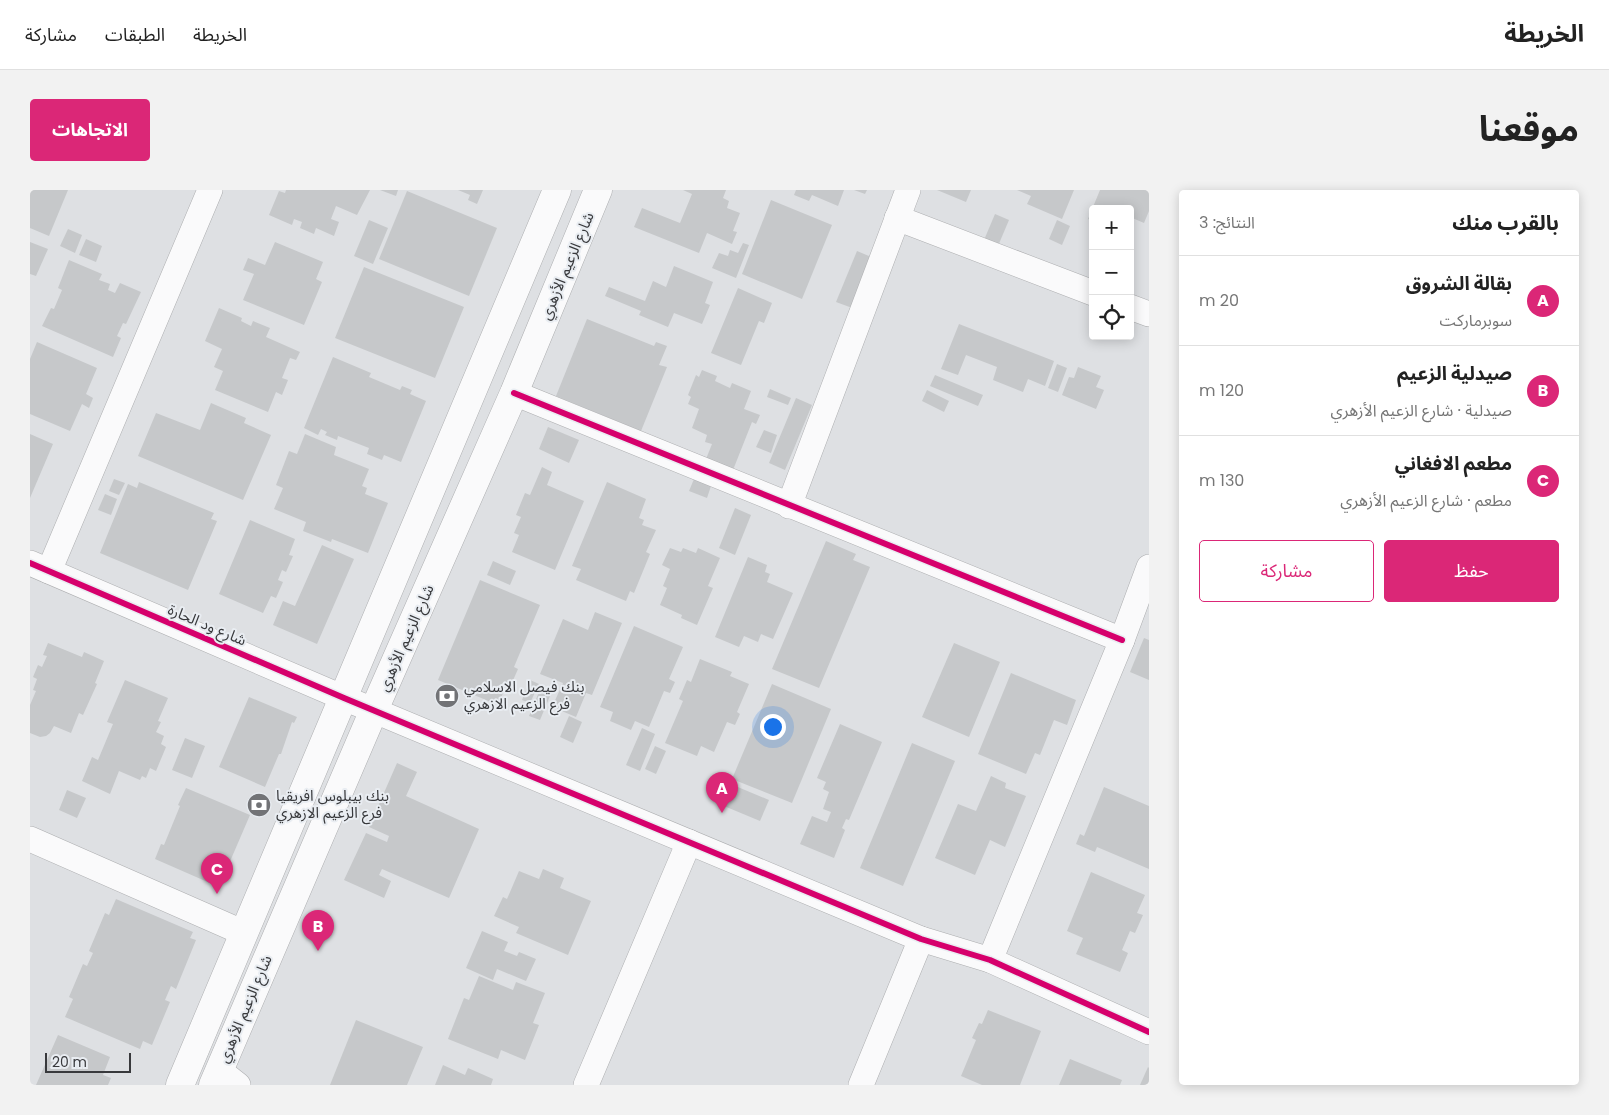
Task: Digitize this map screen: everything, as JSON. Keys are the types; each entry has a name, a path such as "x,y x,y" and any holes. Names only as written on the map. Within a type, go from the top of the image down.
{"main road":[{"name":"شارع الزعيم الأزهري","path":"180,1085 556,190"},
{"name":"شارع الزعيم الأزهري","path":"223,1080 374,710 514,393 598,190"}],"street":[{"path":"39,567 210,190"},
{"path":"789,506 908,190"},
{"path":"897,218 1089,291"},
{"path":"1134,308 1149,314"},
{"path":"514,393 1122,640"},
{"name":"شارع ود الحارة","path":"39,567 344,698 921,940 990,960 1149,1032"},
{"path":"990,960 1122,640 1149,567"},
{"path":"30,839 244,933"},
{"path":"586,1085 688,842"},
{"path":"861,1085 921,940"}],"building":[{"path":"30,190 68,190 49,236 30,228"},
{"path":"286,190 370,190 357,215 336,206 331,219 339,222 334,236 316,228 314,234 300,228 302,222 294,219 292,225 269,215 279,191 285,193"},
{"path":"380,190 398,190 396,196"},
{"path":"458,190 483,190 477,204 468,200 470,195"},
{"path":"683,190 726,190 723,198 729,201 727,208 740,213 733,231 737,232 732,244 707,233 699,253 634,227 642,208 680,223 692,194"},
{"path":"796,190 844,190 838,206 812,195 809,201 794,195"},
{"path":"854,190 867,190 865,194"},
{"path":"937,190 971,190 966,202"},
{"path":"1017,190 1074,190 1062,219 1027,204 1031,196"},
{"path":"1100,190 1149,190 1149,211 1144,223 1134,219 1134,205 1094,205"},
{"path":"407,191 497,228 469,296 379,259"},
{"path":"771,200 832,225 802,299 742,274"},
{"path":"995,214 1009,220 998,246 984,240"},
{"path":"369,220 388,228 373,264 354,256"},
{"path":"1057,220 1070,226 1062,245 1049,239"},
{"path":"68,229 82,235 75,253 60,246"},
{"path":"86,239 102,246 96,262 79,255"},
{"path":"30,242 48,249 36,276 30,274"},
{"path":"275,242 323,262 316,279 322,282 304,325 243,300 254,274 243,270 248,258 265,265"},
{"path":"743,243 749,245 736,278 712,268 719,253 728,256 730,250 738,253"},
{"path":"857,251 876,259 855,309 836,302"},
{"path":"69,260 102,274 99,280 110,284 108,290 115,293 120,283 141,292 126,324 123,323 117,336 121,338 113,357 42,326 51,308 54,309 62,290 58,288"},
{"path":"674,266 713,282 705,303 710,305 702,324 674,313 668,327 639,315 641,311 605,296 609,287 645,301 653,281 666,287"},
{"path":"364,267 464,307 435,378 335,338"},
{"path":"738,288 772,303 764,323 759,321 741,365 711,353"},
{"path":"219,308 242,318 241,321 251,326 253,321 270,328 266,337 300,352 296,360 290,358 282,378 288,380 282,395 276,392 268,412 215,390 223,371 214,367 222,349 205,341"},
{"path":"587,319 654,346 656,342 667,346 659,365 667,367 641,431 556,396"},
{"path":"959,324 1054,361 1045,386 1028,379 1023,392 993,380 997,367 966,355 958,375 941,369"},
{"path":"37,342 97,368 86,394 93,398 89,408 82,404 70,431 30,414 30,359"},
{"path":"333,357 371,373 369,377 400,390 402,386 412,390 410,394 426,401 401,462 384,455 382,460 367,454 369,448 338,436 337,440 325,435 327,432 321,429 318,435 304,428"},
{"path":"1057,364 1067,368 1058,392 1048,388"},
{"path":"1078,367 1101,376 1096,387 1104,390 1096,409 1062,395 1069,377 1074,378"},
{"path":"702,370 717,376 715,381 730,388 732,383 751,391 744,409 760,415 756,424 752,422 733,470 706,459 712,444 705,442 707,435 692,428 699,409 688,404 691,397 688,395 696,375 699,377"},
{"path":"935,375 983,395 978,406 930,386"},
{"path":"770,389 791,398 788,405 767,397"},
{"path":"927,390 949,401 944,412 922,401"},
{"path":"796,398 812,405 785,470 769,463"},
{"path":"211,403 246,418 244,423 271,435 243,500 138,456 156,413 200,430"},
{"path":"548,427 579,440 569,463 539,449"},
{"path":"764,430 777,435 771,453 756,447"},
{"path":"30,434 53,444 30,498"},
{"path":"305,434 336,447 334,455 369,469 362,486 367,488 365,494 388,503 368,553 332,539 331,542 303,531 306,522 274,509 283,488 276,485 289,451 297,454"},
{"path":"542,467 552,472 547,485 584,501 555,570 512,552 519,535 514,533 521,517 516,515 525,493 530,495"},
{"path":"114,479 125,483 119,495 109,491"},
{"path":"694,479 711,486 707,498 689,491"},
{"path":"139,482 214,513 211,519 217,521 188,590 100,553 128,484 137,488"},
{"path":"607,482 646,499 639,518 644,520 642,525 656,530 646,552 650,554 634,593 630,591 626,601 576,580 581,569 572,566"},
{"path":"105,494 117,499 111,515 98,510"},
{"path":"735,508 751,515 735,555 719,548"},
{"path":"250,520 295,539 289,555 293,556 286,572 282,570 278,580 283,582 276,598 271,596 263,613 219,594"},
{"path":"826,541 856,554 853,560 870,567 819,688 772,669"},
{"path":"322,545 354,559 317,644 273,625 283,601 295,606"},
{"path":"670,548 681,552 683,548 696,553 698,548 720,558 708,586 713,588 697,625 681,618 682,615 660,605 667,588 663,586 670,569 662,565"},
{"path":"748,557 767,565 765,572 770,574 767,582 793,593 773,639 761,634 758,642 744,636 739,647 715,637"},
{"path":"493,561 516,571 510,585 487,575"},
{"path":"480,580 540,605 514,667 518,669 511,685 507,684 498,705 438,680"},
{"path":"595,612 622,623 592,695 586,693 576,717 552,707 563,683 540,674 563,619 588,630"},
{"path":"634,626 683,647 669,679 675,682 670,693 664,691 649,727 635,721 631,730 610,721 613,712 600,707"},
{"path":"1144,638 1149,640 1149,680 1130,672"},
{"path":"48,643 82,657 84,652 104,661 95,683 97,684 83,715 79,713 71,733 54,726 50,733 40,737 30,733 30,705 36,691 33,690 37,679 33,677 38,665 42,667 47,656 43,655"},
{"path":"954,643 1000,662 969,737 922,717"},
{"path":"700,659 732,672 730,676 749,684 737,712 740,714 735,725 727,722 714,752 701,746 697,756 665,743 683,701 679,699 687,680 691,682"},
{"path":"1011,673 1076,700 1067,725 1054,720 1040,755 1035,753 1026,774 978,754"},
{"path":"125,680 168,698 158,721 161,722 156,732 164,736 161,744 166,747 156,771 150,768 146,778 142,776 140,780 119,771 110,794 82,781 92,757 98,760 113,724 107,722"},
{"path":"530,680 539,684 530,703 522,700"},
{"path":"772,684 831,709 792,803 732,779"},
{"path":"539,692 550,696 540,720 529,716"},
{"path":"249,697 297,717 294,723 292,722 281,754 279,754 265,787 219,767"},
{"path":"569,716 582,722 573,743 560,737"},
{"path":"840,724 882,742 849,820 846,819 842,828 845,830 834,858 800,844 812,816 827,822 831,812 823,809 829,792 823,789 826,782 817,778"},
{"path":"642,728 655,734 640,771 626,765"},
{"path":"185,738 205,746 192,778 172,770"},
{"path":"912,743 955,761 903,886 860,868"},
{"path":"655,746 666,751 656,774 645,769"},
{"path":"397,763 417,772 406,796 479,829 449,898 382,869 379,875 391,881 384,898 344,880 366,833 387,842 389,836 369,827"},
{"path":"991,776 1006,783 1005,788 1026,796 1005,847 990,840 975,875 935,858 958,804 976,811"},
{"path":"733,785 769,800 760,821 724,806"},
{"path":"1104,787 1149,806 1149,869 1097,847 1095,852 1076,844 1080,834 1084,836"},
{"path":"186,788 250,815 219,887 155,859 161,844 164,845"},
{"path":"67,790 86,798 77,818 59,810"},
{"path":"543,869 564,878 560,888 591,901 568,955 516,933 519,927 494,916 503,897 507,899 519,871 539,879"},
{"path":"1091,872 1145,895 1137,913 1143,915 1135,933 1130,931 1122,950 1128,953 1120,972 1076,954 1083,938 1067,931"},
{"path":"116,899 193,932 190,938 196,940 176,989 171,986 165,1000 170,1002 152,1045 143,1041 140,1049 65,1017 73,999 69,997 83,964 87,966 93,953 89,951 105,913 109,915"},
{"path":"482,931 508,942 504,951 517,956 519,952 536,959 526,981 497,969 493,980 466,968"},
{"path":"479,976 513,990 516,982 545,993 533,1023 539,1025 525,1060 501,1050 498,1059 448,1039 464,998 469,1000"},
{"path":"988,1010 1041,1031 1020,1085 982,1085 961,1076 976,1040 972,1038 979,1023 982,1024"},
{"path":"356,1020 423,1047 407,1085 330,1085"},
{"path":"58,1035 110,1057 103,1075 111,1078 108,1085 36,1085"},
{"path":"1070,1059 1122,1080 1120,1085 1059,1085"},
{"path":"443,1065 465,1075 468,1068 493,1079 491,1085 435,1085"},
{"path":"1148,1067 1149,1085 1140,1085"}],"cycle path":[{"path":"514,393 1122,640"},
{"path":"30,563 344,698 921,939 990,960 1149,1032"}],"place":[{"name":"بنك فيصل الاسلامي فرع الزعيم الازهري","path":"447,696"},
{"name":"بنك بيبلوس افريقيا فرع الزعيم الازهري","path":"259,805"},
{"name":"بقالة الشروق","path":"722,813"},
{"name":"مطعم الافغاني","path":"217,894"},
{"name":"صيدلية الزعيم","path":"318,951"}]}
